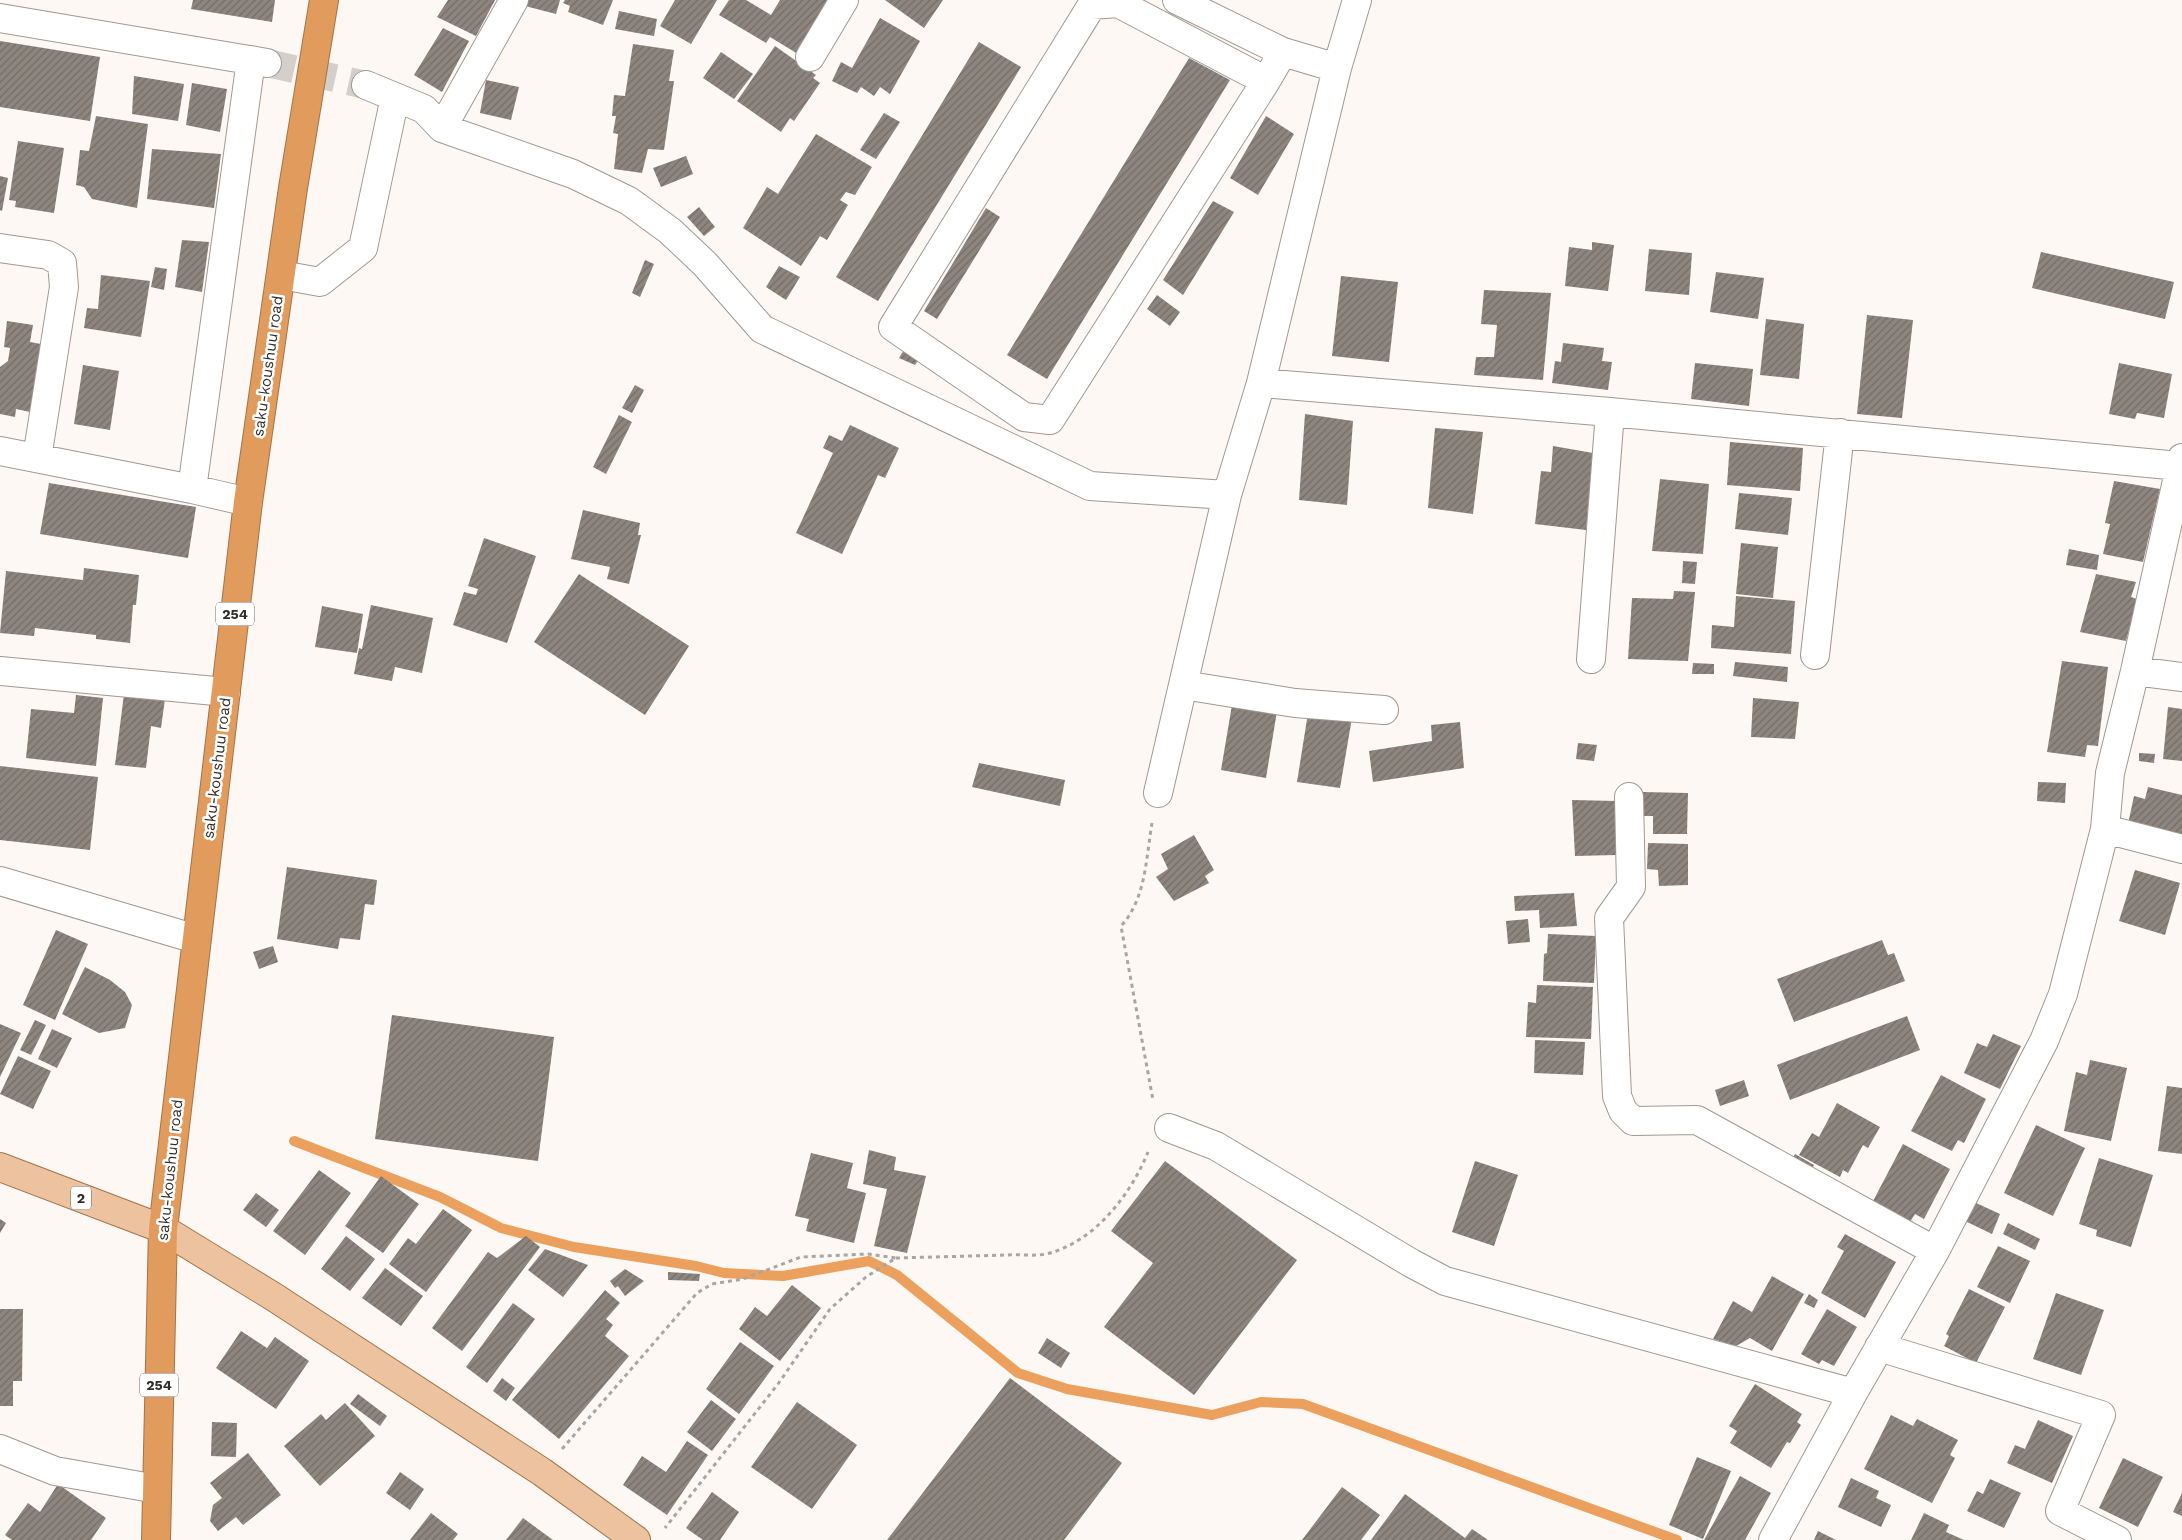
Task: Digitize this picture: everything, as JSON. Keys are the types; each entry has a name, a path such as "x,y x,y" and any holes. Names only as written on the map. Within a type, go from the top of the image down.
{"highway":[{"name":"saku-koushuu road","path":"156,1540 162,1229 248,502 324,0"}],"main road":[{"name":"2","path":"0,1167 162,1229"},
{"path":"162,1229 274,1297 542,1472 648,1536"}],"street":[{"path":"442,128 514,0"},
{"path":"810,57 844,0"},
{"path":"1177,0 1283,52 1337,68"},
{"path":"1158,793 1227,495 1262,383 1337,68 1357,0"},
{"path":"1266,81 1118,3 1092,4 893,327 1024,417 1050,420 1266,81 1283,52"},
{"path":"0,18 259,61 192,488"},
{"path":"366,85 424,109 442,128 573,174 629,201 670,231 705,264 762,328 1090,486 1227,495"},
{"path":"281,275 320,282 363,248 395,98"},
{"path":"0,248 48,255 62,264 64,287 37,458"},
{"path":"1262,383 2181,462 2135,671 2110,773 2105,829 2063,994 2044,1041 1935,1251 1852,1393 1773,1540"},
{"path":"973,430 994,397"},
{"path":"1591,659 1610,412"},
{"path":"1815,655 1840,433"},
{"path":"0,451 192,488 248,502"},
{"path":"0,671 226,692"},
{"path":"2135,671 2182,677"},
{"path":"1183,685 1295,703 1384,710"},
{"path":"1629,797 1631,887 1609,918 1617,1096 1623,1111 1633,1121 1697,1120 1935,1251"},
{"path":"2105,829 2182,850"},
{"path":"0,881 196,939"},
{"path":"1158,1126 1216,1146 1445,1282 1852,1393"},
{"path":"1879,1347 2102,1415 2060,1511 2117,1540"},
{"path":"0,1449 55,1471 157,1489"}],"path":[{"path":"542,1472 697,1293 712,1284 743,1279 776,1268 801,1256 868,1254 896,1258 1049,1253 1079,1240 1103,1220 1125,1195 1142,1166 1158,1126 1121,926 1132,915 1139,900 1158,793"},
{"path":"648,1536 778,1384 830,1308 866,1277 896,1258"}],"building":[{"path":"193,0 275,0 272,22 191,9"},
{"path":"448,0 495,0 476,36 437,17"},
{"path":"526,0 560,0 556,14 525,6"},
{"path":"565,0 613,0 603,25 568,12 570,6 563,3"},
{"path":"675,0 717,0 691,44 660,26"},
{"path":"729,0 746,0 771,15 780,0 831,0 798,54 770,37 766,43 719,15"},
{"path":"885,0 943,0 924,28"},
{"path":"619,11 657,19 654,36 615,29"},
{"path":"880,18 920,41 890,94 880,87 874,96 861,87 857,93 832,81 841,62 852,68"},
{"path":"443,28 469,41 442,92 414,75"},
{"path":"0,41 100,57 90,121 0,107"},
{"path":"979,42 1021,67 878,301 836,277"},
{"path":"633,44 674,50 669,81 674,81 664,150 648,149 642,173 614,169 618,134 613,133 616,116 612,116 614,95 625,96"},
{"path":"775,46 816,75 813,78 820,83 794,121 790,118 781,132 737,101"},
{"path":"721,52 753,74 734,99 703,78"},
{"path":"1189,58 1230,80 1047,379 1007,355"},
{"path":"134,76 184,84 178,121 132,114"},
{"path":"486,80 519,87 511,120 480,113"},
{"path":"192,83 227,89 220,132 186,125"},
{"path":"884,113 900,122 876,159 860,150"},
{"path":"96,116 148,124 137,208 92,199 84,187 76,185 80,150 89,151"},
{"path":"1266,116 1294,134 1258,195 1230,178"},
{"path":"816,134 872,167 855,195 846,192 840,200 848,205 827,240 820,236 801,266 743,228 767,187 778,194"},
{"path":"18,141 64,148 54,213 15,207 16,201 9,200"},
{"path":"152,149 221,154 214,208 147,199"},
{"path":"686,156 693,174 661,187 653,168"},
{"path":"0,176 8,178 2,211 0,210"},
{"path":"1213,201 1234,212 1183,295 1163,280"},
{"path":"699,207 715,227 704,236 687,217"},
{"path":"986,208 1000,217 937,319 924,311"},
{"path":"182,240 209,242 202,292 175,287"},
{"path":"1592,242 1614,245 1608,291 1565,286 1569,247 1592,250"},
{"path":"1649,249 1692,253 1689,295 1645,291"},
{"path":"2041,252 2174,282 2165,319 2032,288"},
{"path":"645,260 654,264 640,297 632,293"},
{"path":"779,266 800,277 786,300 766,287"},
{"path":"155,267 167,269 164,290 151,287"},
{"path":"1716,272 1764,278 1758,319 1710,312"},
{"path":"101,275 150,281 141,337 84,328 87,308 98,309"},
{"path":"1341,276 1398,282 1389,362 1332,356"},
{"path":"1484,290 1551,293 1543,380 1474,375 1476,357 1494,357 1497,325 1481,324"},
{"path":"1157,295 1180,312 1170,326 1147,309"},
{"path":"1867,315 1913,320 1902,418 1857,414"},
{"path":"1766,319 1804,324 1799,379 1760,375"},
{"path":"7,321 33,325 30,342 41,344 30,412 16,409 15,417 0,414 0,367 8,361 10,348 4,347"},
{"path":"1563,343 1604,348 1602,361 1612,362 1608,390 1552,383 1555,361 1561,362"},
{"path":"904,350 919,359 915,365 899,358"},
{"path":"1695,363 1753,369 1749,406 1691,399"},
{"path":"2119,363 2172,374 2164,418 2137,413 2135,419 2109,414"},
{"path":"83,365 119,371 110,430 74,424"},
{"path":"635,385 644,390 632,413 622,408"},
{"path":"1305,414 1353,421 1347,505 1299,500"},
{"path":"619,415 632,422 606,474 593,467"},
{"path":"850,425 899,448 885,478 878,475 842,554 796,533 833,453 823,448 829,435 842,441"},
{"path":"1435,428 1483,432 1473,514 1428,508"},
{"path":"1730,442 1803,448 1800,491 1727,485"},
{"path":"1553,446 1593,453 1586,530 1535,524 1541,471 1551,472"},
{"path":"1660,479 1709,484 1703,554 1652,551"},
{"path":"2114,481 2160,489 2143,562 2103,554 2110,524 2105,523"},
{"path":"49,483 196,507 188,558 40,534"},
{"path":"1739,493 1792,498 1788,535 1735,529"},
{"path":"583,510 640,523 638,535 641,535 629,584 607,579 610,567 571,559"},
{"path":"484,538 536,556 507,643 453,625 464,592 476,595 478,589 468,586"},
{"path":"1741,543 1778,547 1773,598 1736,594"},
{"path":"2069,549 2099,555 2097,570 2066,565"},
{"path":"1683,561 1697,562 1695,584 1682,583"},
{"path":"84,568 139,575 136,605 133,605 130,643 96,639 96,635 35,628 34,636 0,633 6,571 83,580"},
{"path":"579,574 689,646 645,715 534,642"},
{"path":"2096,574 2136,582 2131,597 2137,599 2126,641 2080,632"},
{"path":"1674,591 1695,592 1688,661 1628,659 1632,598 1673,599"},
{"path":"1736,596 1795,601 1791,654 1711,648 1712,625 1734,627"},
{"path":"371,605 433,618 422,673 395,667 392,681 354,674 359,648 362,649"},
{"path":"322,606 363,614 357,653 315,647"},
{"path":"2062,661 2108,667 2098,746 2087,745 2085,757 2047,752"},
{"path":"1735,662 1788,667 1787,682 1733,676"},
{"path":"1693,663 1714,664 1714,674 1692,674"},
{"path":"124,694 165,699 161,728 151,726 146,768 115,765"},
{"path":"76,695 103,698 96,766 26,758 31,709 74,713"},
{"path":"1753,698 1799,702 1795,739 1751,737"},
{"path":"1232,705 1277,711 1266,778 1221,770"},
{"path":"2168,707 2182,709 2182,761 2163,759"},
{"path":"1308,713 1352,718 1340,788 1297,782"},
{"path":"1460,722 1464,768 1373,782 1369,751 1432,741 1431,725"},
{"path":"1578,743 1597,745 1594,761 1576,759"},
{"path":"2139,753 2155,754 2154,763 2139,761"},
{"path":"979,763 1065,780 1060,806 972,787"},
{"path":"0,766 98,777 90,850 0,840"},
{"path":"2038,782 2066,783 2065,803 2037,801"},
{"path":"2148,787 2182,795 2182,836 2128,824 2134,796 2145,799"},
{"path":"1643,792 1688,793 1687,834 1653,834 1653,816 1643,816"},
{"path":"1572,800 1616,801 1616,855 1575,856"},
{"path":"1194,835 1214,870 1205,876 1209,883 1174,901 1156,877 1168,869 1161,854"},
{"path":"1648,843 1688,844 1688,885 1659,886 1658,870 1647,869"},
{"path":"287,867 377,880 374,905 365,904 360,940 340,938 338,949 277,939"},
{"path":"2135,870 2180,883 2165,935 2119,921"},
{"path":"1574,893 1577,926 1540,928 1539,910 1515,911 1514,896"},
{"path":"1528,919 1530,942 1508,944 1506,921"},
{"path":"56,930 88,944 55,1020 23,1005"},
{"path":"1548,934 1596,936 1594,983 1543,981 1544,954 1547,953"},
{"path":"1882,940 1888,955 1894,953 1905,981 1794,1022 1777,979"},
{"path":"273,946 278,962 259,969 253,952"},
{"path":"85,967 110,980 125,992 132,1005 125,1028 99,1033 62,1014"},
{"path":"1537,985 1593,987 1591,1039 1526,1037 1528,1002 1536,1003"},
{"path":"392,1015 554,1037 538,1161 375,1139"},
{"path":"1907,1016 1920,1050 1790,1100 1777,1065"},
{"path":"35,1020 46,1025 31,1055 20,1050"},
{"path":"0,1024 21,1033 0,1077"},
{"path":"52,1029 72,1038 57,1068 38,1059"},
{"path":"1993,1034 2021,1046 2000,1089 1964,1073 1977,1043 1987,1047"},
{"path":"1535,1040 1585,1042 1583,1075 1534,1073"},
{"path":"18,1056 51,1071 33,1109 0,1094"},
{"path":"2090,1060 2127,1068 2111,1141 2064,1131 2076,1072 2087,1075"},
{"path":"1941,1075 1986,1099 1964,1143 1958,1140 1952,1151 1911,1131"},
{"path":"1744,1080 1749,1096 1720,1106 1715,1090"},
{"path":"2167,1086 2182,1088 2182,1154 2158,1151"},
{"path":"1837,1103 1880,1127 1868,1148 1863,1145 1848,1173 1843,1170 1840,1177 1799,1155 1812,1133 1819,1137"},
{"path":"2036,1125 2085,1148 2053,1216 2004,1193"},
{"path":"1903,1144 1950,1169 1924,1219 1915,1214 1910,1222 1872,1203"},
{"path":"869,1150 896,1157 894,1170 926,1176 907,1253 874,1246 887,1189 863,1184"},
{"path":"811,1153 853,1163 847,1188 866,1193 854,1243 806,1231 809,1219 795,1216"},
{"path":"1795,1154 1814,1165 1809,1175 1790,1163"},
{"path":"2099,1158 2153,1175 2131,1247 2096,1236 2097,1230 2079,1224"},
{"path":"1165,1161 1297,1260 1194,1395 1104,1327 1153,1263 1111,1231"},
{"path":"1475,1161 1518,1175 1494,1246 1452,1232"},
{"path":"319,1170 351,1193 305,1255 273,1231"},
{"path":"381,1176 419,1204 383,1253 345,1226"},
{"path":"256,1193 279,1210 266,1227 243,1210"},
{"path":"1974,1202 2000,1214 1992,1234 1965,1221"},
{"path":"443,1209 472,1230 426,1292 389,1264 408,1238 416,1244"},
{"path":"0,1219 6,1223 0,1233"},
{"path":"2008,1223 2040,1239 2035,1250 2003,1234"},
{"path":"1845,1234 1896,1262 1865,1318 1821,1293 1844,1251 1837,1247"},
{"path":"346,1236 375,1259 350,1291 321,1269"},
{"path":"526,1236 540,1247 462,1351 432,1328 488,1252 497,1258"},
{"path":"1998,1246 2030,1261 2010,1303 1977,1287"},
{"path":"545,1249 588,1265 563,1297 528,1270"},
{"path":"385,1268 423,1296 401,1326 362,1298"},
{"path":"625,1269 644,1281 625,1296 618,1286 615,1288 610,1281"},
{"path":"668,1272 700,1274 699,1281 668,1280"},
{"path":"1772,1276 1804,1294 1772,1351 1750,1338 1736,1346 1713,1339 1733,1301 1752,1312"},
{"path":"792,1285 821,1308 780,1361 739,1329 755,1307 767,1316"},
{"path":"1969,1289 2005,1307 1976,1363 1944,1346 1949,1336 1946,1334"},
{"path":"605,1290 620,1303 606,1319 613,1325 605,1336 629,1356 559,1439 512,1400"},
{"path":"2056,1293 2104,1310 2081,1375 2033,1359"},
{"path":"1809,1294 1818,1300 1814,1308 1804,1303"},
{"path":"513,1303 535,1319 487,1383 466,1367"},
{"path":"0,1309 23,1309 22,1381 13,1381 13,1406 0,1406"},
{"path":"1827,1309 1857,1327 1834,1366 1822,1360 1819,1364 1801,1354"},
{"path":"241,1331 267,1348 275,1337 309,1361 276,1409 216,1368"},
{"path":"1047,1338 1070,1353 1061,1368 1038,1353"},
{"path":"740,1342 774,1366 739,1414 706,1389"},
{"path":"502,1378 515,1388 506,1401 493,1391"},
{"path":"1010,1378 1122,1463 1064,1540 887,1540"},
{"path":"1755,1384 1802,1414 1797,1422 1801,1425 1790,1443 1787,1442 1771,1468 1730,1443 1737,1431 1729,1426"},
{"path":"358,1394 387,1416 380,1426 350,1404"},
{"path":"711,1400 736,1419 712,1451 687,1432"},
{"path":"797,1402 857,1445 812,1509 751,1467"},
{"path":"345,1403 375,1436 320,1486 284,1446 321,1414 326,1420"},
{"path":"1891,1415 1913,1426 1917,1419 1958,1440 1950,1455 1955,1458 1932,1503 1864,1469"},
{"path":"2038,1420 2073,1436 2052,1483 2007,1463 2015,1445 2025,1449"},
{"path":"212,1422 237,1423 236,1457 211,1456"},
{"path":"687,1441 708,1455 667,1515 623,1485 642,1456 666,1472"},
{"path":"248,1453 281,1495 243,1525 236,1517 218,1531 210,1521 213,1505 222,1498 210,1483"},
{"path":"1697,1457 1731,1471 1703,1539 1669,1525"},
{"path":"2123,1458 2163,1477 2138,1527 2099,1508"},
{"path":"400,1472 424,1489 410,1510 386,1493"},
{"path":"1740,1476 1771,1493 1745,1540 1704,1540"},
{"path":"1851,1478 1879,1491 1876,1498 1891,1505 1881,1527 1838,1507"},
{"path":"1990,1479 2021,1493 2004,1528 1967,1511 1977,1491 1983,1494"},
{"path":"58,1484 106,1518 91,1540 12,1540 5,1535 28,1503 40,1512"},
{"path":"1342,1487 1380,1515 1361,1540 1302,1540"},
{"path":"712,1492 739,1512 720,1540 703,1540 686,1528"},
{"path":"2182,1493 2182,1516 2173,1512"},
{"path":"1405,1494 1465,1538 1472,1529 1488,1540 1371,1540"},
{"path":"431,1513 458,1534 453,1540 410,1540"},
{"path":"1924,1513 1949,1525 1946,1532 1964,1540 1911,1540"},
{"path":"523,1518 553,1540 506,1540"},
{"path":"1818,1531 1836,1540 1814,1540"}],"waterway":[{"path":"294,1141 440,1197 501,1228 574,1247 696,1266 724,1273 783,1276 869,1261 897,1275 1018,1373 1067,1389 1212,1415 1261,1402 1303,1404 1677,1540"}],"tunnel":[{"path":"267,63 366,85"}]}
